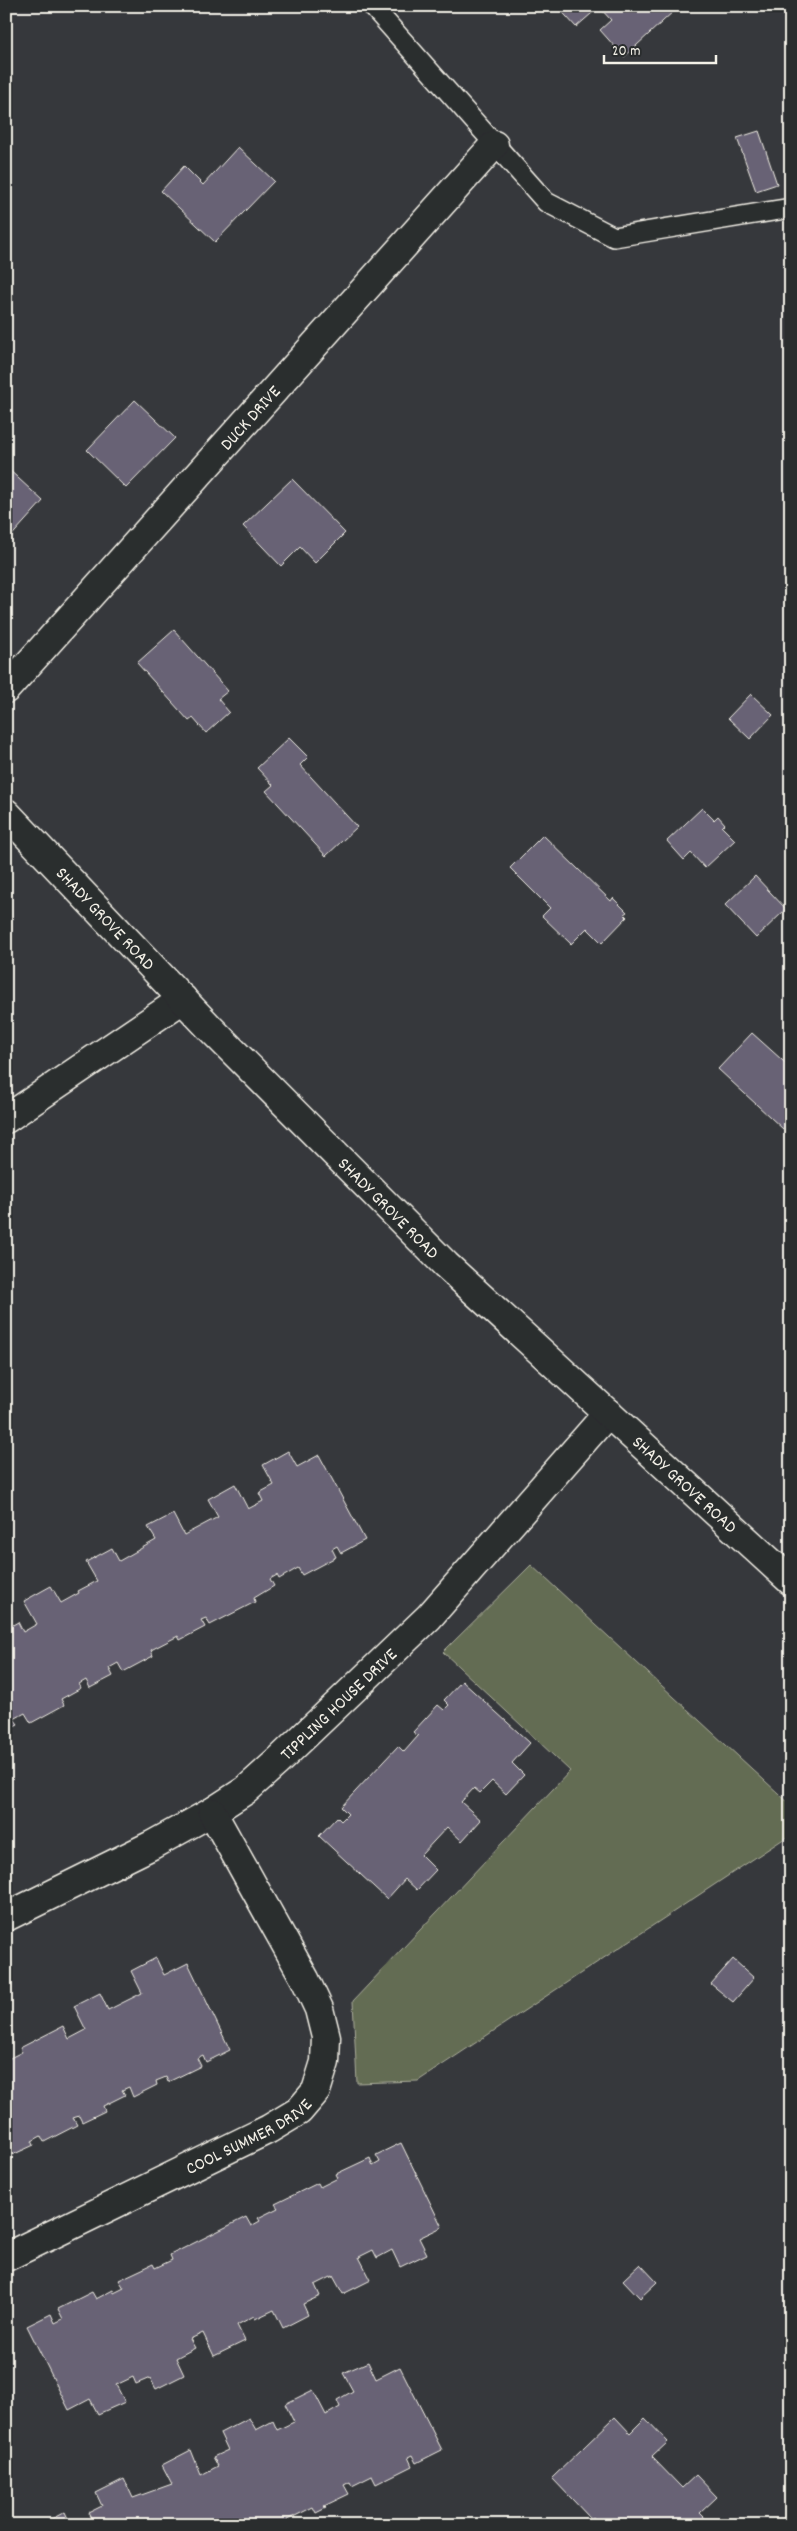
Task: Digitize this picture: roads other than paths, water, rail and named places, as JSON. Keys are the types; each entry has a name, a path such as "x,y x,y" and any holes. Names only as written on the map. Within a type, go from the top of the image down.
{"street":[{"name":"DUCK DRIVE","path":"6,689 494,144"},
{"name":"SHADY GROVE ROAD","path":"6,813 183,999 446,1265 791,1581"},
{"path":"6,1119 183,999"},
{"name":"TIPPLING HOUSE DRIVE","path":"6,1916 212,1812 246,1790 276,1764 429,1617 608,1413"},
{"name":"COOL SUMMER DRIVE","path":"6,2257 268,2129 299,2111 316,2091 325,2062 326,2037 319,2009 306,1979 212,1812"}],"lane":[{"path":"372,6 546,202 614,237 791,208"}]}
